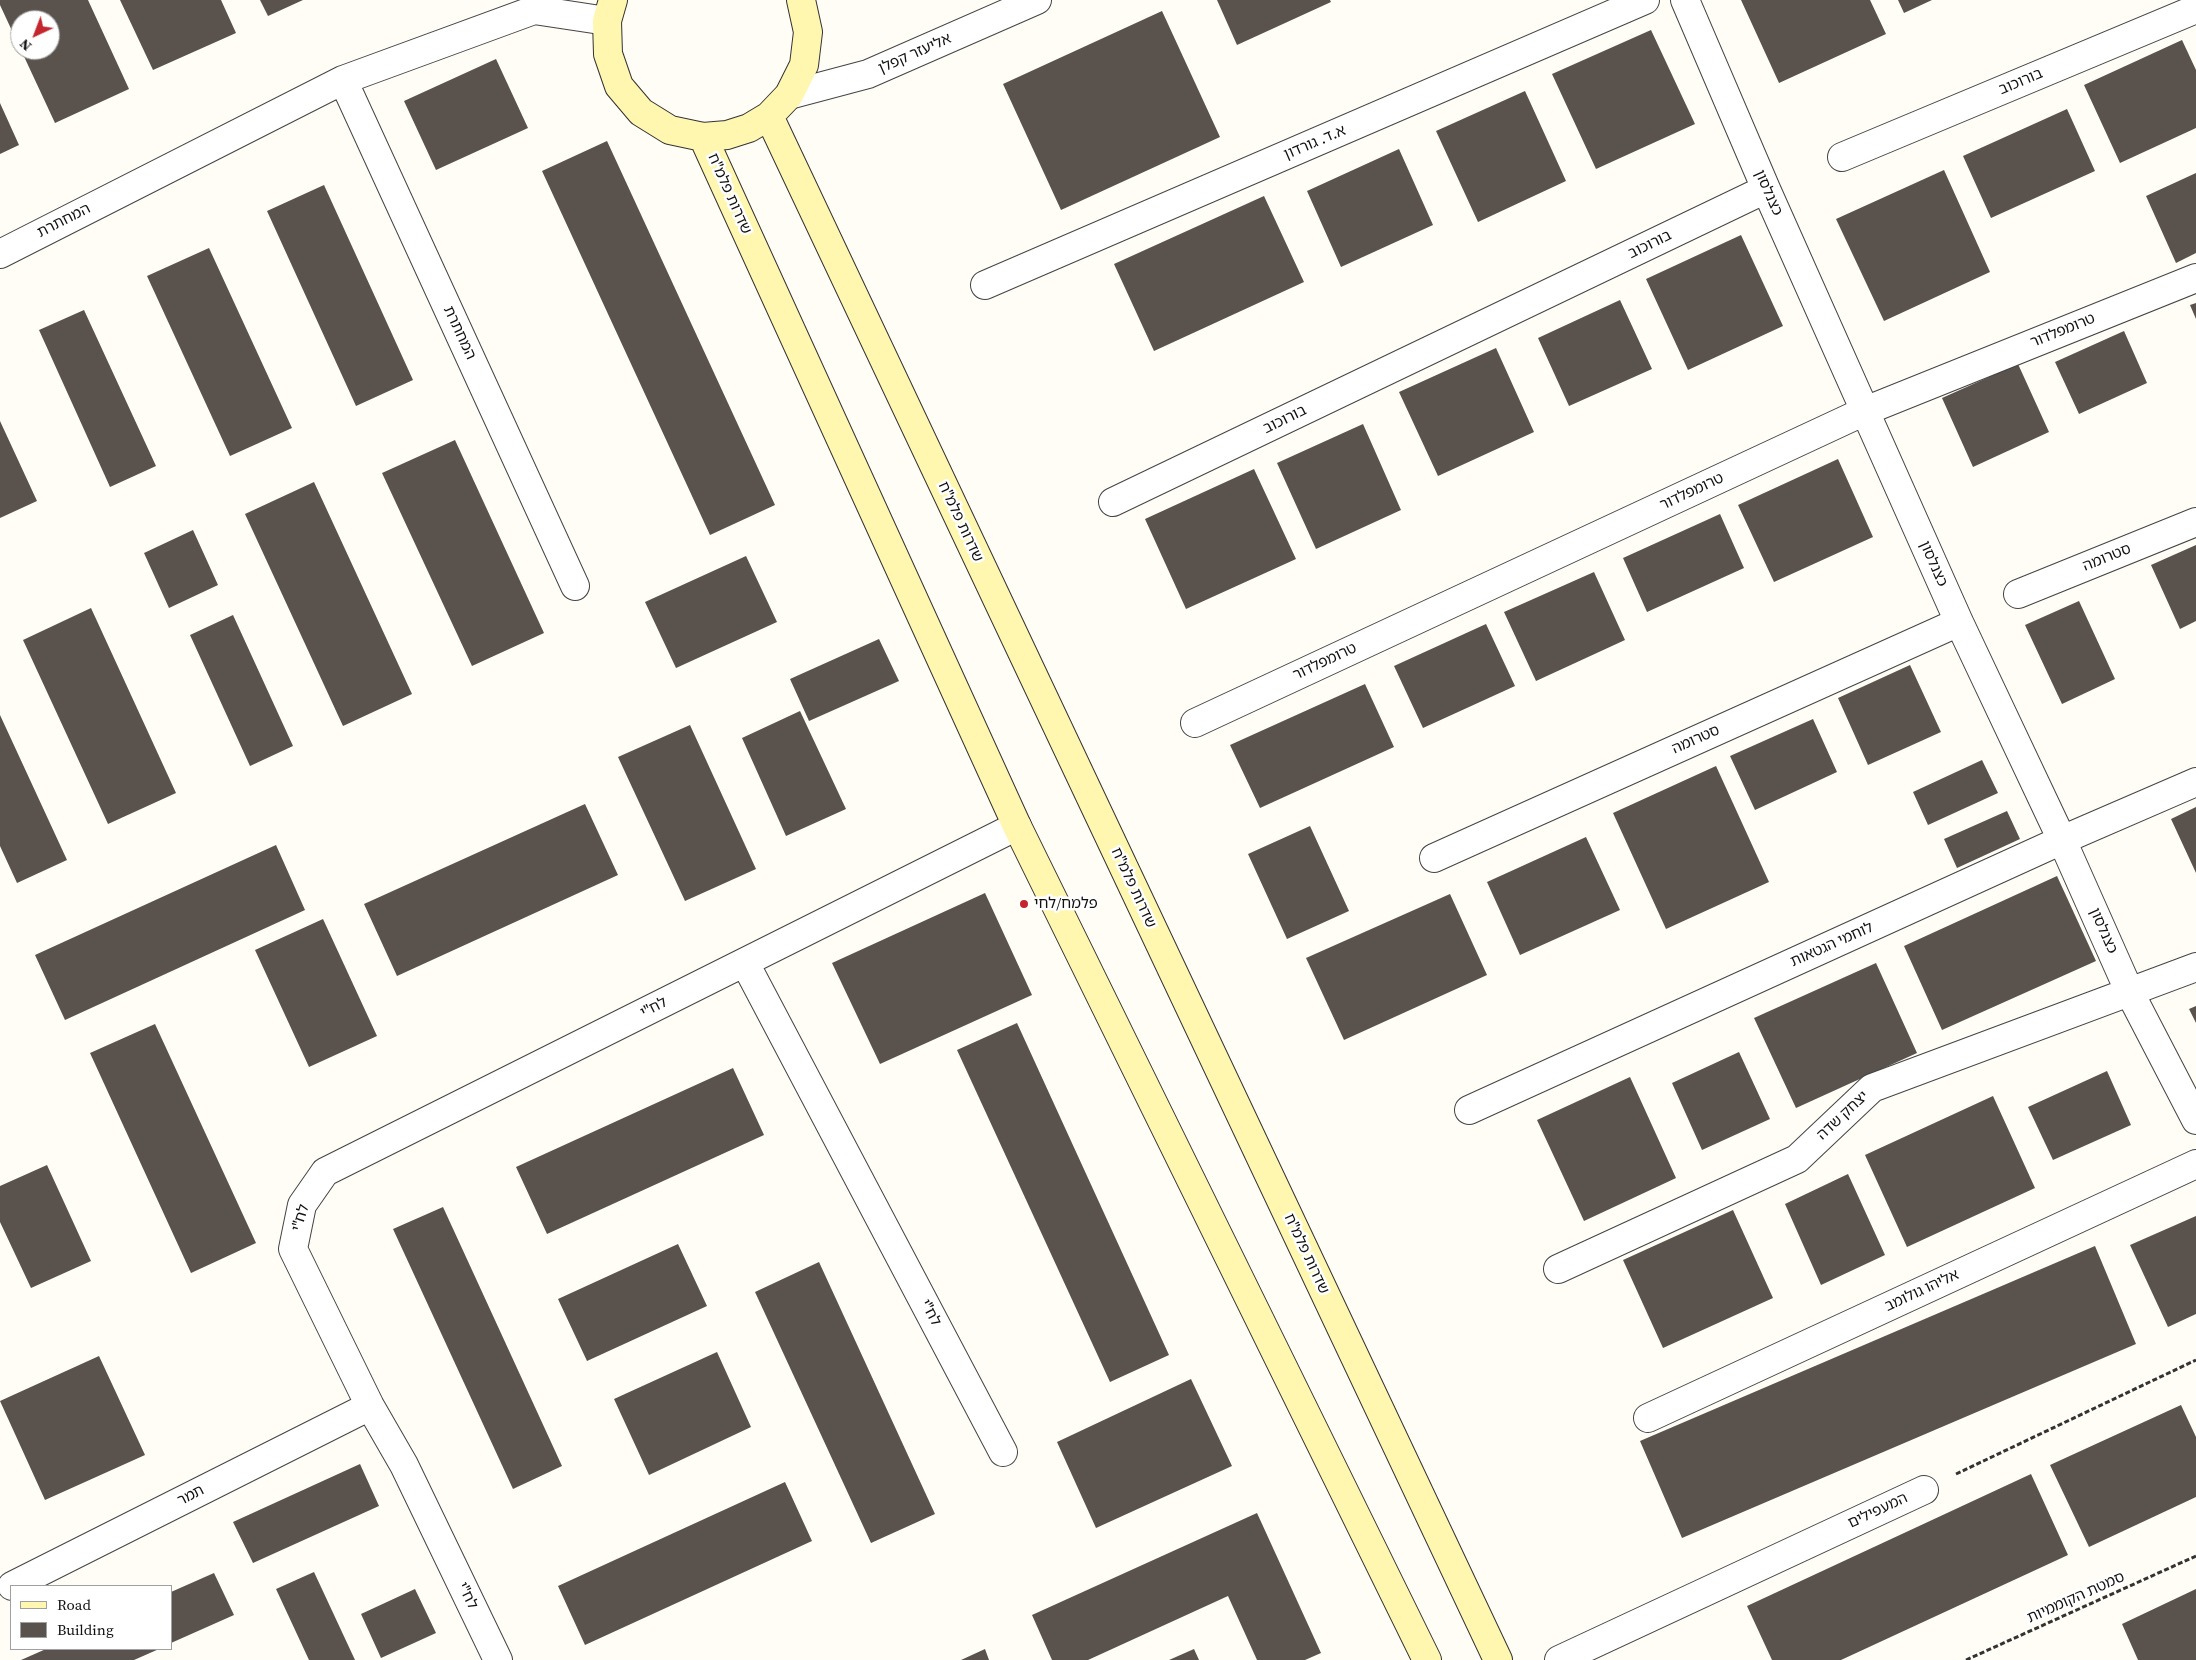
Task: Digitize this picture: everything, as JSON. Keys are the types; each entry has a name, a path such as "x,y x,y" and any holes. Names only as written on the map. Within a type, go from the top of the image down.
{"street":[{"path":"610,10 608,54 619,86 641,112 670,130 703,137 727,135 749,128 769,116 789,95 804,65 808,32 802,0"},
{"name":"אליעזר קפלן","path":"789,95 868,74 1037,0"},
{"name":"א.ד. גורדון","path":"985,286 1645,0"},
{"name":"כצנלסון","path":"1685,0 1766,189 1959,622 2062,840 2130,993 2196,1120"},
{"name":"בורוכוב","path":"1842,157 2196,9"},
{"name":"המחתרת","path":"0,254 343,80 534,10 610,10"},
{"name":"המחתרת","path":"343,80 575,586"},
{"name":"שדרות פלמ\"ח","path":"769,116 1498,1660"},
{"name":"שדרות פלמ\"ח","path":"703,137 1017,826 1427,1660"},
{"name":"בורוכוב","path":"1113,502 1766,189"},
{"name":"טרומפלדור","path":"1195,723 1865,411 2196,278"},
{"name":"סטרומה","path":"2018,594 2196,522"},
{"name":"סטרומה","path":"1434,858 1959,622"},
{"name":"לוחמי הגטאות","path":"1469,1110 2062,840 2196,782"},
{"name":"לח\"י","path":"498,1660 404,1466 370,1406 293,1249 302,1205 325,1172 1017,826"},
{"name":"לח\"י","path":"744,963 1003,1452"},
{"name":"יצחק שדה","path":"1558,1269 1797,1159 1872,1088 2196,967"},
{"name":"אליהו גולומב","path":"1648,1418 2196,1164"},
{"name":"תמר","path":"13,1585 370,1406"},
{"name":"המעפילים","path":"1559,1660 1924,1490"}],"path":[{"name":"המעפילים","path":"1924,1490 2196,1360"},
{"name":"סמטת הקוממיות","path":"1966,1660 2196,1556"}],"building":[{"path":"0,0 88,0 129,89 55,123 26,60 60,60 60,10 10,10 10,26 0,5"},
{"path":"120,0 221,0 236,33 153,70"},
{"path":"260,0 303,0 268,16"},
{"path":"1217,0 1330,0 1331,2 1237,45"},
{"path":"1741,0 1870,0 1886,34 1779,83"},
{"path":"1898,0 1932,0 1904,13"},
{"path":"1162,11 1220,137 1061,210 1003,84"},
{"path":"1651,30 1695,124 1596,169 1552,74"},
{"path":"2182,40 2196,70 2196,128 2120,163 2084,85"},
{"path":"496,59 528,128 436,170 404,101"},
{"path":"1525,91 1566,181 1478,222 1436,131"},
{"path":"0,103 19,145 0,154"},
{"path":"2067,109 2095,171 1991,218 1963,156"},
{"path":"607,141 775,505 710,535 542,171"},
{"path":"1399,149 1433,225 1341,267 1307,191"},
{"path":"1944,170 1990,272 1884,321 1836,219"},
{"path":"2196,173 2196,253 2176,263 2146,196"},
{"path":"324,185 413,380 356,406 267,211"},
{"path":"1264,196 1304,282 1154,351 1114,264"},
{"path":"1741,235 1783,326 1688,370 1646,279"},
{"path":"209,248 292,428 230,456 147,276"},
{"path":"1620,300 1652,369 1569,406 1538,338"},
{"path":"2196,303 2196,319 2190,305"},
{"path":"84,310 156,466 110,487 39,330"},
{"path":"2124,331 2147,383 2079,414 2055,362"},
{"path":"1496,348 1534,432 1438,476 1399,392"},
{"path":"2018,364 2049,432 1973,467 1942,398"},
{"path":"0,421 37,501 0,518"},
{"path":"1363,424 1401,510 1316,549 1277,463"},
{"path":"455,440 544,633 472,666 382,473"},
{"path":"1838,459 1873,537 1774,582 1738,505"},
{"path":"1254,469 1296,559 1186,609 1145,519"},
{"path":"314,482 412,694 343,726 245,514"},
{"path":"1720,514 1744,568 1647,612 1623,558"},
{"path":"193,530 218,585 169,608 144,553"},
{"path":"2196,545 2196,621 2180,629 2151,565"},
{"path":"746,556 777,622 676,668 645,602"},
{"path":"1594,572 1625,640 1536,681 1504,612"},
{"path":"2079,601 2115,679 2062,704 2025,625"},
{"path":"91,608 176,793 108,824 23,640"},
{"path":"233,615 293,746 250,766 190,635"},
{"path":"1486,624 1515,686 1423,728 1394,666"},
{"path":"879,639 899,681 809,721 790,679"},
{"path":"1910,665 1941,732 1868,765 1838,698"},
{"path":"1365,684 1394,747 1260,808 1230,745"},
{"path":"800,711 846,809 786,836 742,738"},
{"path":"0,715 67,860 17,883 0,846"},
{"path":"1813,719 1837,772 1755,810 1730,756"},
{"path":"690,725 756,869 685,901 618,757"},
{"path":"1982,760 1998,793 1928,825 1913,792"},
{"path":"1716,766 1769,882 1666,929 1613,813"},
{"path":"585,804 618,875 397,976 364,904"},
{"path":"2196,807 2196,873 2171,819"},
{"path":"2007,811 2020,839 1957,868 1944,839"},
{"path":"1310,826 1349,911 1287,939 1248,854"},
{"path":"1586,837 1620,910 1520,955 1487,882"},
{"path":"276,845 305,910 65,1020 35,955"},
{"path":"2057,876 2096,961 1942,1030 1904,946"},
{"path":"985,893 1032,995 880,1064 832,963"},
{"path":"1450,894 1487,975 1344,1040 1306,958"},
{"path":"323,919 377,1036 309,1067 255,950"},
{"path":"1876,963 1917,1053 1796,1108 1754,1018"},
{"path":"2196,1006 2196,1023 2189,1009"},
{"path":"1017,1023 1169,1355 1110,1382 957,1050"},
{"path":"155,1024 256,1243 191,1273 90,1053"},
{"path":"1739,1052 1770,1119 1702,1150 1672,1083"},
{"path":"733,1068 764,1135 547,1234 516,1167"},
{"path":"2107,1071 2131,1125 2053,1160 2028,1107"},
{"path":"1630,1077 1676,1178 1584,1221 1537,1120"},
{"path":"1993,1096 2035,1188 1907,1247 1865,1155"},
{"path":"47,1165 91,1261 31,1288 0,1222 0,1186"},
{"path":"1848,1174 1885,1255 1821,1285 1785,1204"},
{"path":"443,1207 562,1466 513,1489 393,1229"},
{"path":"1733,1210 1773,1298 1663,1348 1623,1260"},
{"path":"2196,1216 2196,1314 2168,1327 2130,1245"},
{"path":"678,1244 707,1306 587,1361 558,1299"},
{"path":"2095,1246 2136,1344 1682,1538 1640,1441"},
{"path":"819,1262 935,1514 871,1543 755,1292"},
{"path":"717,1352 751,1427 649,1475 614,1399"},
{"path":"99,1356 145,1455 45,1500 0,1401"},
{"path":"1191,1379 1232,1466 1096,1528 1057,1442"},
{"path":"2181,1405 2196,1437 2196,1497 2089,1547 2050,1465"},
{"path":"360,1464 379,1506 253,1563 233,1522"},
{"path":"2031,1474 2068,1555 1841,1660 1772,1660 1747,1606"},
{"path":"785,1482 812,1541 585,1645 558,1586"},
{"path":"1257,1513 1321,1653 1305,1660 1257,1660 1228,1596 1088,1660 1052,1660 1032,1615"},
{"path":"314,1572 355,1660 309,1660 276,1589"},
{"path":"214,1573 234,1615 172,1643 172,1592"},
{"path":"415,1589 436,1633 381,1658 361,1614"},
{"path":"2196,1589 2196,1660 2138,1660 2122,1624"},
{"path":"985,1649 989,1660 961,1660"},
{"path":"1194,1649 1199,1660 1169,1660"},
{"path":"44,1650 157,1650 134,1660 21,1660"}],"place":[{"name":"פלמח/לחי","path":"1024,904"}]}
